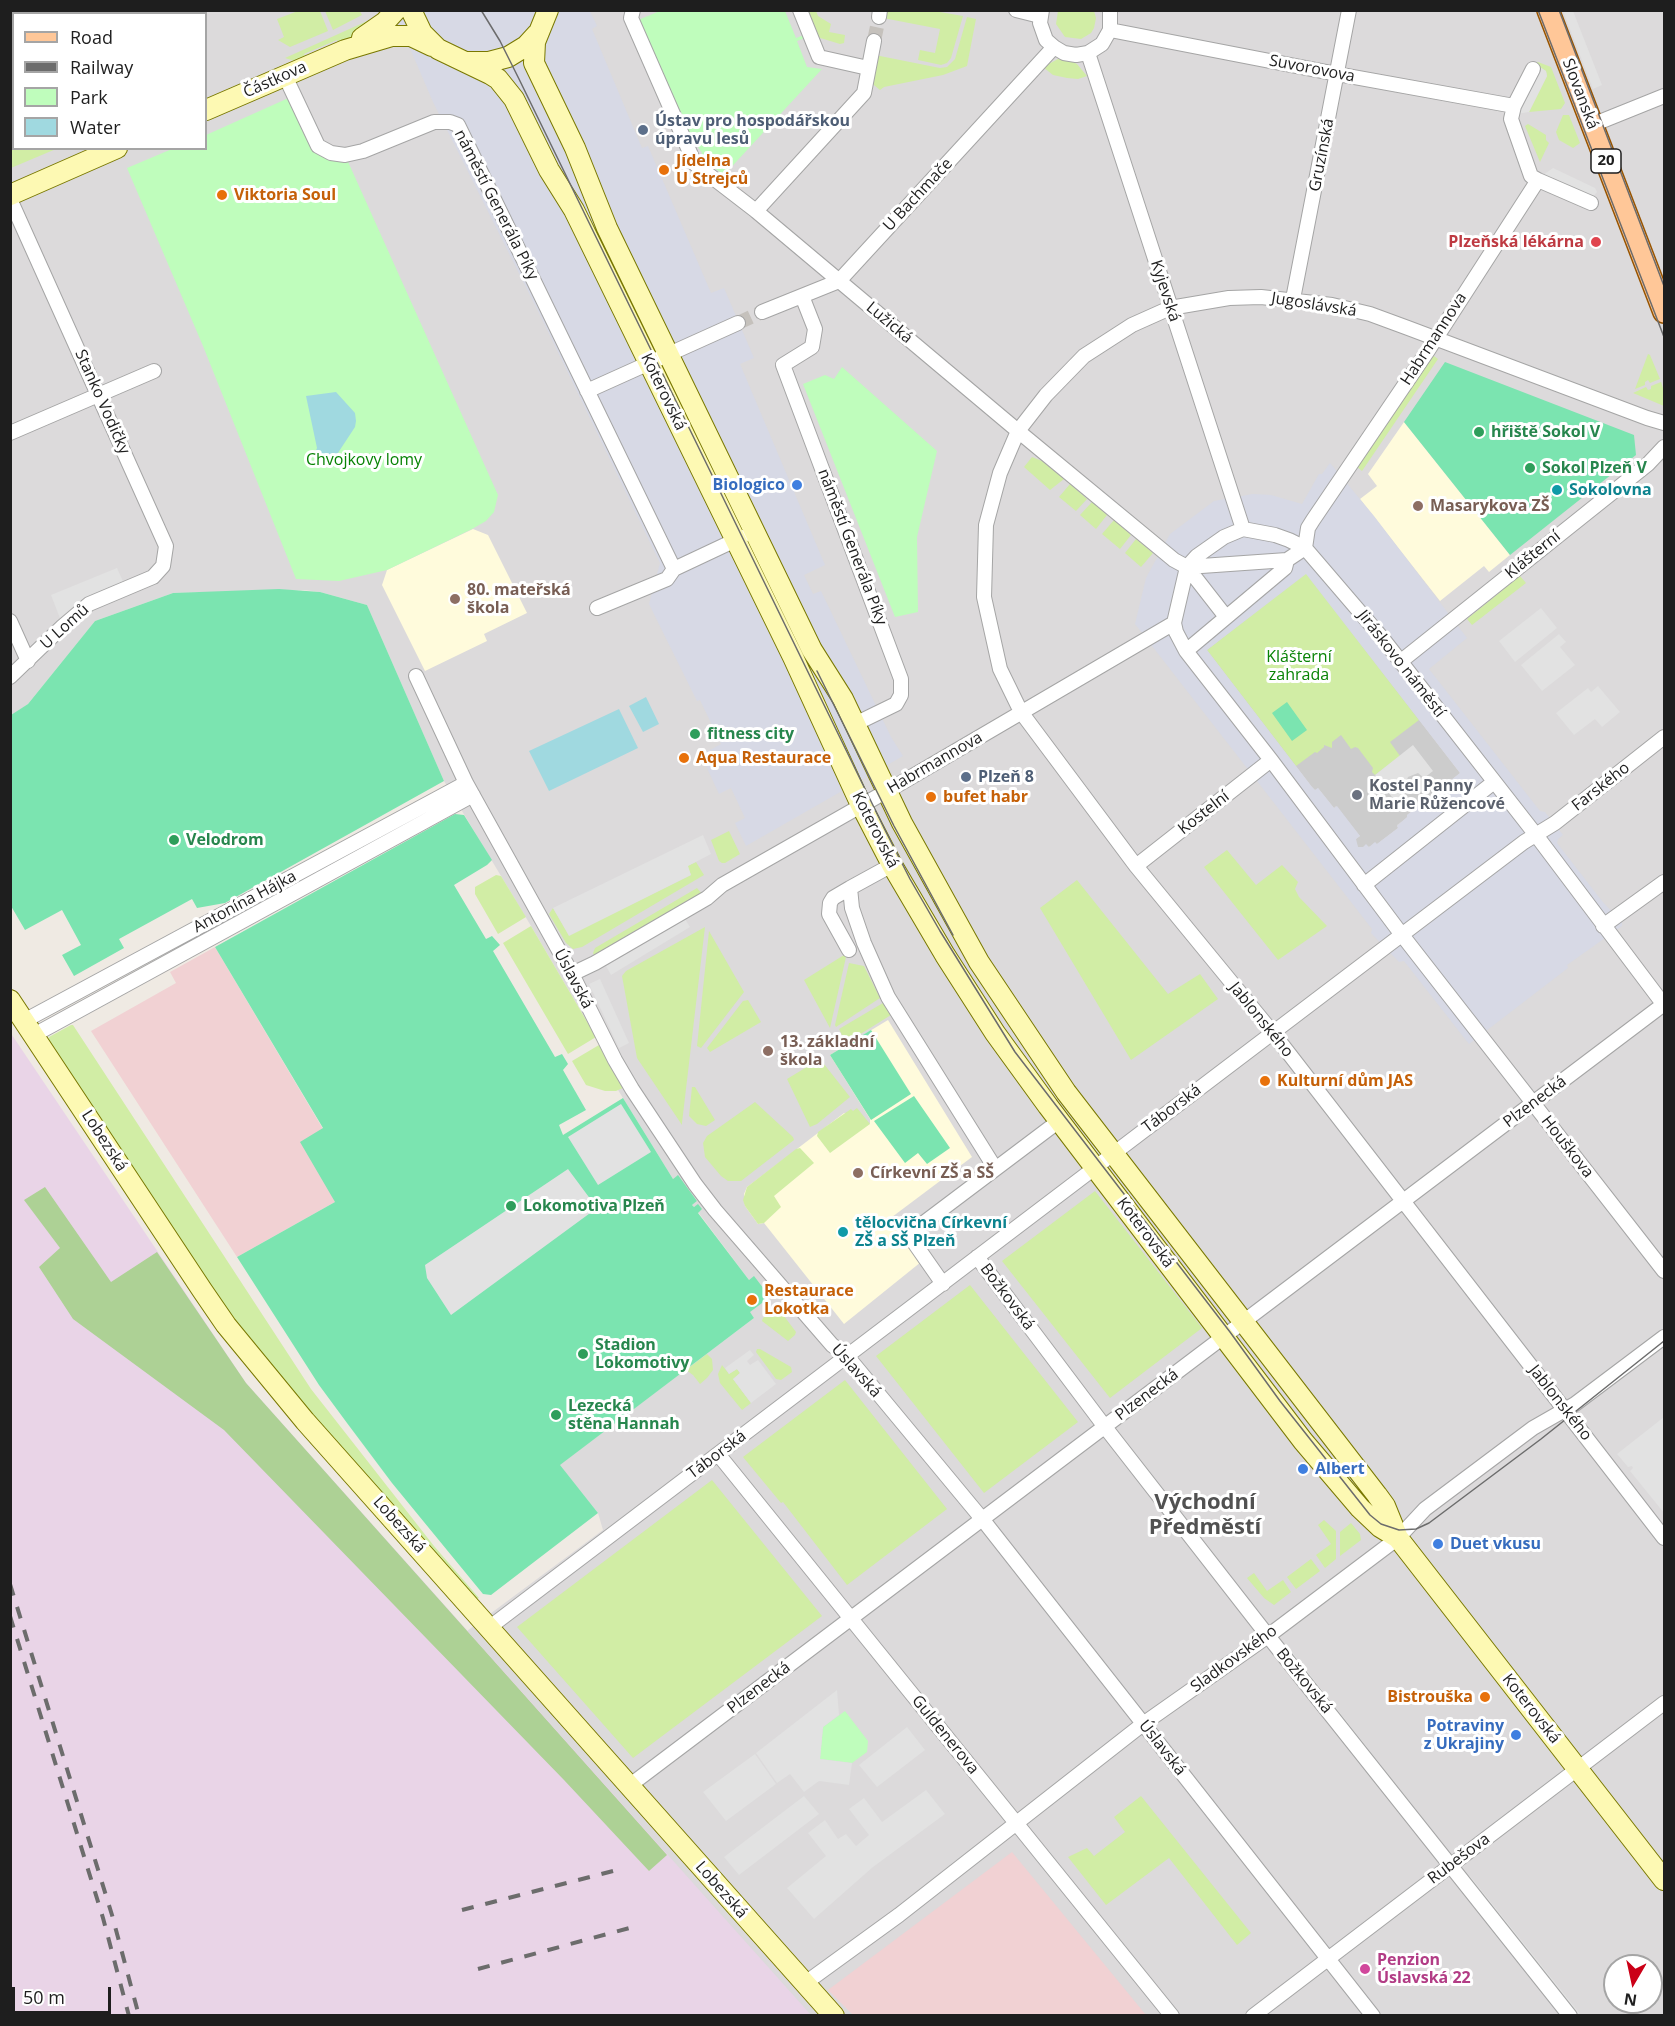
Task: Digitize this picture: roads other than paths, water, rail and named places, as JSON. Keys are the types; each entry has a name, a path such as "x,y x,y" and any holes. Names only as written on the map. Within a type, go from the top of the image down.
{"main road":[{"name":"Slovanská","path":"1548,10 1665,312"}],"street":[{"name":"Částkova","path":"345,50 385,22 396,10"},
{"name":"Koterovská","path":"411,10 422,33 438,49 498,79 514,99 549,170 574,210 793,657 861,805 892,865 945,955 995,1033 1059,1121 1303,1441 1360,1508 1380,1527 1398,1538"},
{"name":"Lužická","path":"633,10 631,18 695,164 756,211 1174,560 1187,567"},
{"path":"800,10 819,57 868,68"},
{"path":"1016,10 1041,13 1042,30 1046,40 1064,53 1076,55 1088,53 1102,44 1110,30 1110,10"},
{"name":"Gruzínská","path":"1293,299 1349,10"},
{"name":"Koterovská","path":"460,60 489,62 508,57 526,46 545,20"},
{"name":"Koterovská","path":"545,20 534,48 533,56 537,71 575,148 607,228 812,650 843,699 926,869 979,962 1066,1092 1377,1495 1385,1506 1398,1538 1665,1880"},
{"name":"Suvorovova","path":"1110,30 1514,106"},
{"name":"Částkova","path":"207,110 345,50 392,36 401,35 420,39 438,49"},
{"path":"756,211 864,93 874,41"},
{"name":"U Bachmače","path":"762,312 839,281 1054,47"},
{"name":"Kyjevská","path":"1088,53 1243,529"},
{"path":"1533,69 1514,106 1511,119 1531,176 1591,203"},
{"name":"náměstí Generála Píky","path":"285,75 318,146 331,153 353,154 434,122 450,122 458,125 674,569"},
{"path":"1592,125 1665,96"},
{"path":"10,197 113,150"},
{"name":"Habrmannova","path":"1305,548 1308,528 1313,520 1436,338 1538,180"},
{"name":"Stanko Vodičky","path":"10,197 166,546 163,566 153,577 126,588"},
{"name":"náměstí Generála Píky","path":"802,296 815,329 812,347 783,365 901,679 901,695 896,704 855,724"},
{"name":"Jugoslávská","path":"1008,456 1018,431 1046,394 1084,356 1132,325 1170,308 1229,298 1293,299 1370,314 1665,423"},
{"path":"587,391 738,323"},
{"path":"10,433 154,371"},
{"name":"Klášterní","path":"1400,662 1648,464 1665,447"},
{"name":"Jablonského","path":"1008,456 1000,473 986,525 984,597 1000,669 1021,712 1136,866 1273,1033 1665,1538"},
{"path":"1243,529 1224,537 1197,556 1187,567 1174,623 1176,632 1186,651 1402,935 1536,835"},
{"name":"Jiráskovo náměstí","path":"1243,529 1275,535 1305,548 1358,608 1536,835 1664,1005"},
{"path":"597,608 667,579 674,569 755,532"},
{"path":"1187,567 1287,560 1305,548"},
{"path":"1186,651 1285,568 1287,560"},
{"path":"1187,567 1226,617"},
{"name":"U Lomů","path":"10,677 89,604 126,588"},
{"path":"10,621 28,661"},
{"name":"Habrmannova","path":"572,974 707,898 722,885 888,791 1174,623"},
{"name":"Úslavská","path":"416,676 470,789 572,974 632,1089 695,1184 714,1210 832,1345 847,1356 982,1520 1373,2016"},
{"name":"Farského","path":"1536,835 1555,823 1665,737"},
{"name":"Kostelní","path":"1136,866 1271,760"},
{"path":"1364,885 1494,782"},
{"name":"Antonína Hájka","path":"29,1028 470,789"},
{"path":"849,951 829,914 828,909 833,898 892,865"},
{"path":"1603,926 1665,882"},
{"path":"850,888 852,908 864,943 888,997 995,1168"},
{"name":"Táborská","path":"490,1627 1402,935"},
{"name":"Houškova","path":"1402,935 1665,1271"},
{"name":"Lobezská","path":"10,1000 226,1325 305,1421 834,2016"},
{"name":"Plzenecká","path":"629,1786 1664,1005"},
{"path":"943,1284 913,1240 913,1231 1059,1121"},
{"name":"Božkovská","path":"977,1257 1105,1427 1268,1636 1570,2016"},
{"name":"Sladkovského","path":"804,1984 899,1915 1143,1724 1268,1636 1398,1538 1425,1509 1533,1428 1565,1410 1665,1337"},
{"name":"Guldenerova","path":"718,1454 1172,2016"},
{"name":"Rubešova","path":"1253,2016 1665,1702"}],"water":[{"path":"336,392 355,413 355,427 332,462 326,465 320,464 316,460 317,448 306,396"},
{"path":"646,697 659,724 643,732 629,706"},
{"path":"619,709 638,748 549,791 529,751"}],"tunnel":[{"path":"874,41 879,17"},
{"path":"738,323 762,312"}],"tram line":[{"path":"481,10 519,79 885,830 940,931 1015,1052 1230,1332 1280,1401 1370,1515 1381,1524 1399,1530 1416,1529 1429,1523 1541,1439 1664,1341"},
{"path":"1538,10 1664,337"},
{"path":"1559,10 1664,286"},
{"path":"817,671 894,826 953,935"}],"railway":[{"path":"10,1584 112,1915 139,2016"},
{"path":"10,1616 103,1918 129,2016"},
{"path":"462,1910 621,1869"},
{"path":"478,1969 637,1926"},
{"path":"10,1996 15,2016"}],"place":[{"name":"Ústav pro hospodářskou úpravu lesů","path":"643,130"},
{"name":"Jídelna U Strejců","path":"664,170"},
{"name":"Viktoria Soul","path":"222,195"},
{"name":"Plzeňská lékárna","path":"1596,242"},
{"name":"hřiště Sokol V","path":"1479,432"},
{"name":"Sokol Plzeň V","path":"1530,468"},
{"name":"Biologico","path":"797,485"},
{"name":"Sokolovna","path":"1557,490"},
{"name":"Masarykova ZŠ","path":"1418,506"},
{"name":"80. mateřská škola","path":"455,599"},
{"name":"fitness city","path":"695,734"},
{"name":"Aqua Restaurace","path":"684,758"},
{"name":"Plzeň 8","path":"966,777"},
{"name":"Kostel Panny Marie Růžencové","path":"1357,795"},
{"name":"bufet habr","path":"931,797"},
{"name":"Velodrom","path":"174,840"},
{"name":"13. základní škola","path":"768,1051"},
{"name":"Kulturní dům JAS","path":"1265,1081"},
{"name":"Církevní ZŠ a SŠ","path":"858,1173"},
{"name":"Lokomotiva Plzeň","path":"511,1206"},
{"name":"tělocvična Církevní ZŠ a SŠ Plzeň","path":"843,1232"},
{"name":"Restaurace Lokotka","path":"752,1300"},
{"name":"Stadion Lokomotivy","path":"583,1354"},
{"name":"Lezecká stěna Hannah","path":"556,1415"},
{"name":"Albert","path":"1303,1469"},
{"name":"Duet vkusu","path":"1438,1544"},
{"name":"Bistrouška","path":"1485,1697"},
{"name":"Potraviny z Ukrajiny","path":"1516,1735"},
{"name":"Penzion Úslavská 22","path":"1365,1969"}],"district":[{"name":"Východní Předměstí","path":"1205,1516"}],"park label":[{"name":"Chvojkovy lomy","path":"364,460"},
{"name":"Klášterní zahrada","path":"1299,666"}]}
